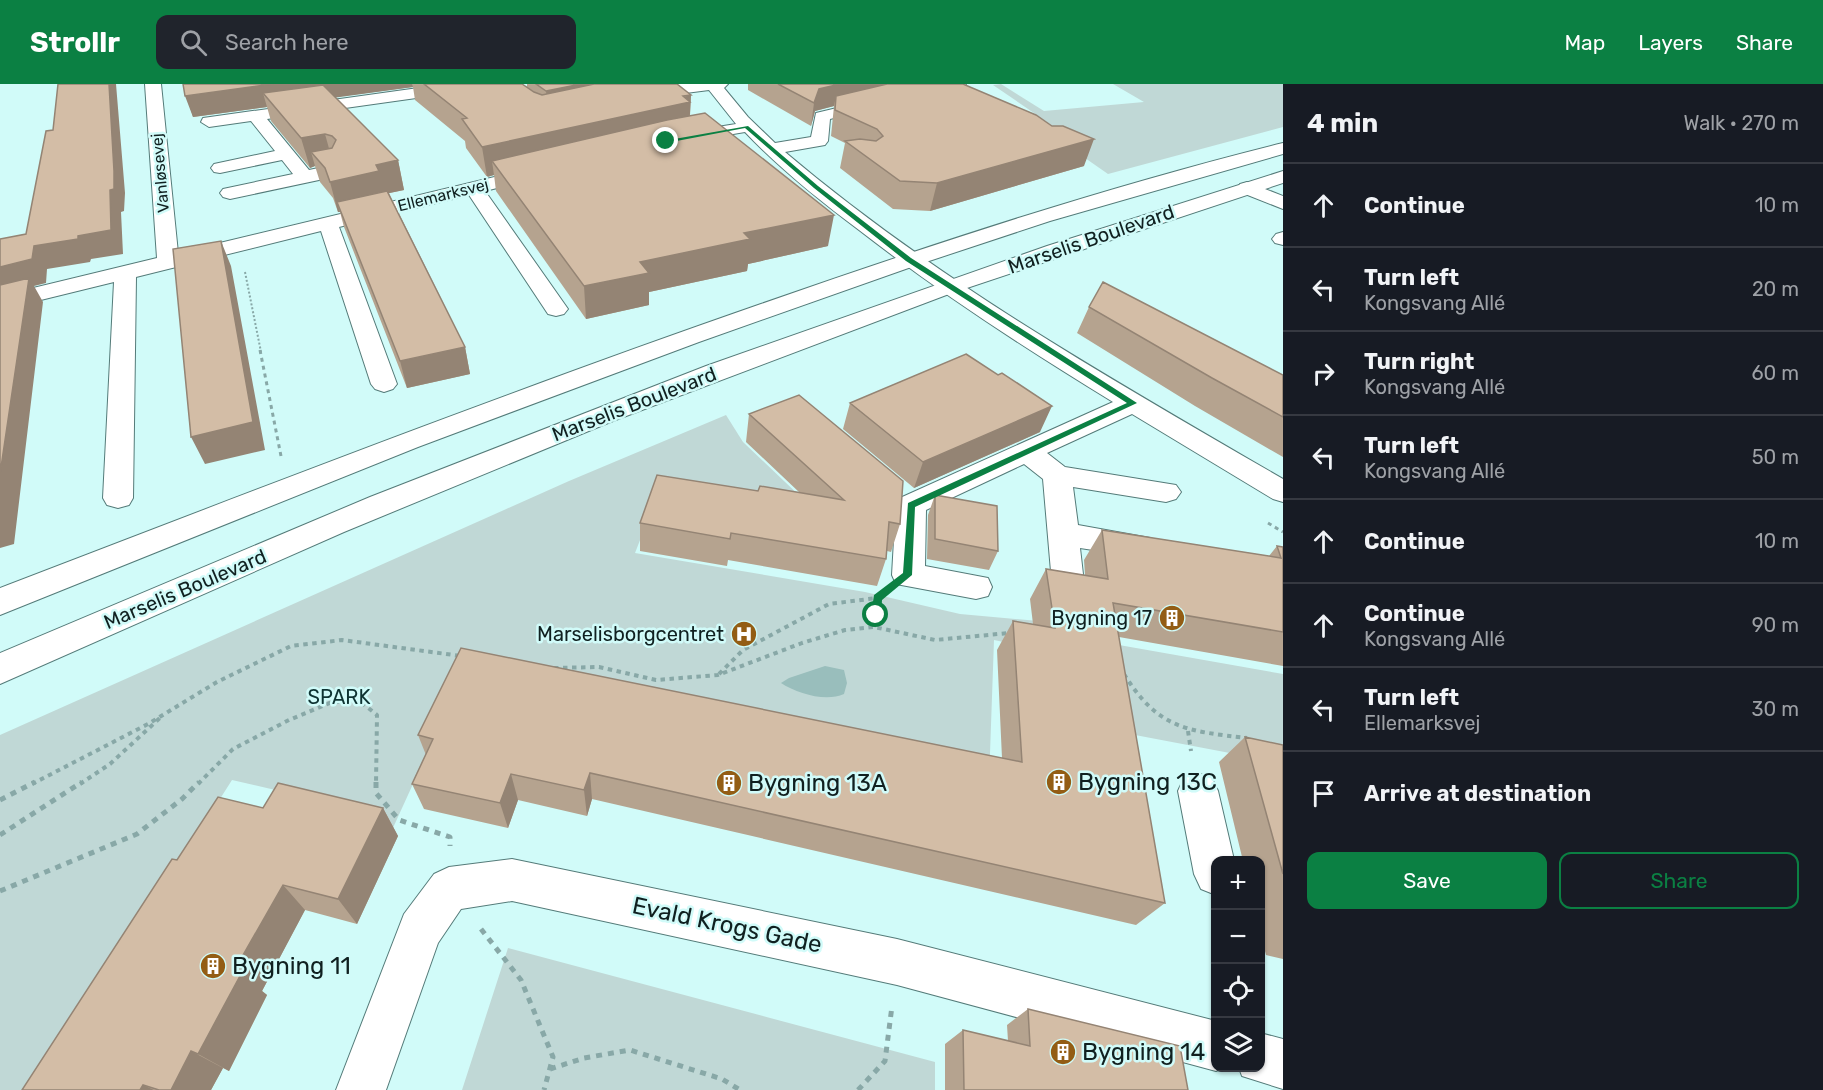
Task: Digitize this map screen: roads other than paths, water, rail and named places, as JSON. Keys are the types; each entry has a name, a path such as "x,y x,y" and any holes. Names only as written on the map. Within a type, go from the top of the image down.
{"main road":[{"name":"Vanløsevej","path":"153,84 168,262"},
{"path":"334,84 343,103"},
{"path":"209,122 466,86 503,84 519,98"},
{"path":"624,98 658,90 716,84 746,127 909,260 1133,403 1283,492"},
{"path":"819,141 822,116 964,86"},
{"path":"255,115 305,177"},
{"path":"666,141 746,127"},
{"path":"771,149 819,141 837,149"},
{"name":"Marselis Boulevard","path":"0,603 287,488 690,337 909,260 1043,217 1283,148"},
{"path":"220,168 287,154"},
{"name":"Ellemarksvej","path":"0,303 553,169"},
{"path":"230,193 333,171"},
{"name":"Marselis Boulevard","path":"0,669 413,491 633,403 950,287 1283,177"},
{"path":"474,188 556,309"},
{"path":"1247,188 1283,203"},
{"path":"328,223 384,384"},
{"path":"118,498 125,273"},
{"path":"976,587 908,575 902,498 1028,452 1133,403"},
{"path":"1028,452 1057,475 1166,492"},
{"path":"1057,475 1068,583"},
{"path":"1064,534 1164,550"},
{"path":"1198,790 1211,856"},
{"name":"Evald Krogs Gade","path":"361,1090 420,930 449,889 512,880 897,962 1211,1045"},
{"path":"1265,1059 1283,1064"}],"place":[{"name":"Bygning 17","path":"1172,618"},
{"name":"Marselisborgcentret","path":"744,634"},
{"name":"Bygning 13C","path":"1059,782"},
{"name":"Bygning 13A","path":"729,783"},
{"name":"Bygning 11","path":"213,966"},
{"name":"Bygning 14","path":"1063,1052"}],"park label":[{"name":"SPARK","path":"339,697"}]}
